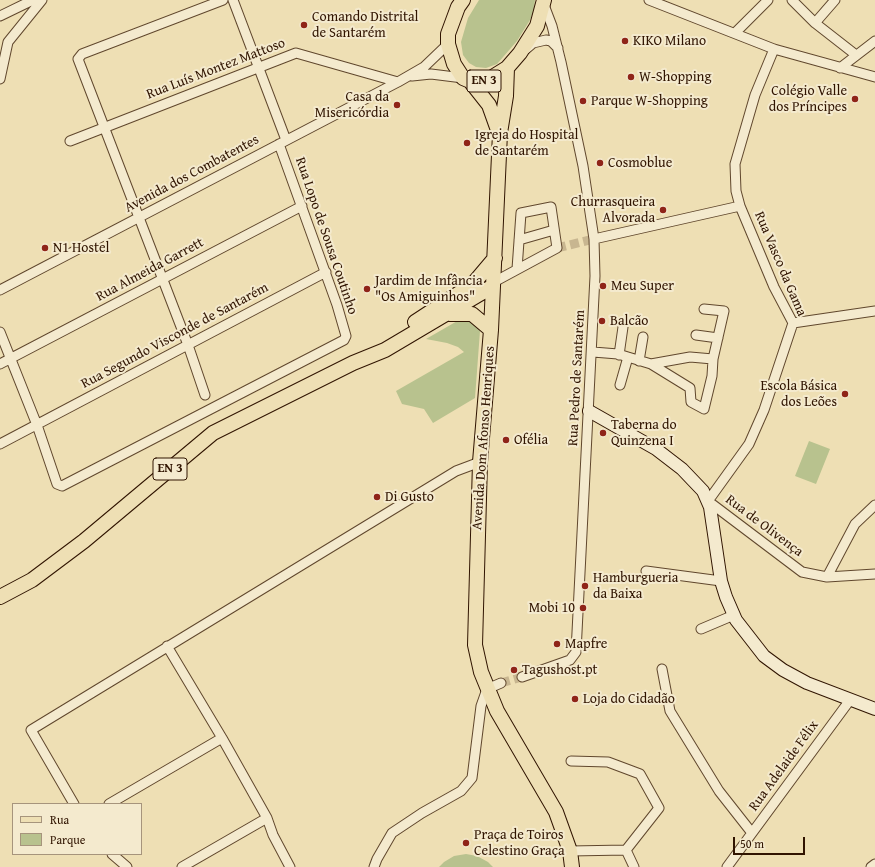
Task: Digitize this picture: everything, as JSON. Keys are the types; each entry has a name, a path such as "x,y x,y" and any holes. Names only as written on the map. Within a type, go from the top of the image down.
{"main road":[{"name":"EN 3","path":"463,0 458,8 448,34 448,44 454,64 467,79 481,82 508,68 520,53 537,26 544,2"},
{"name":"Avenida Dom Afonso Henriques","path":"508,68 506,96 500,133 494,284 480,462 475,645 477,662 487,689 556,812 570,851 572,867"},
{"name":"Avenida Dom Afonso Henriques","path":"467,79 489,105 500,133"},
{"name":"EN 3","path":"353,363 382,342 465,290 479,278 495,258"},
{"name":"EN 3","path":"0,597 32,580 84,542 213,433 353,363 385,350 446,315 494,284"},
{"path":"446,315 459,313 472,314 491,330"}],"street":[{"path":"0,16 33,0"},
{"path":"0,79 8,42 42,0"},
{"path":"205,395 188,345 78,57 82,54 223,0"},
{"name":"Rua Lopo de Sousa Coutinho","path":"37,425 57,484 60,486 66,485 209,409 342,341 347,337 326,272 302,206 258,67 232,0"},
{"path":"649,0 774,49 875,77"},
{"path":"735,34 768,0"},
{"path":"815,23 835,0"},
{"name":"Rua Pedro de Santarém","path":"522,676 570,660 576,652 596,276 594,239 583,166 558,49 544,2"},
{"path":"797,2 815,23 856,55"},
{"path":"520,53 533,43 541,40 551,41 558,49"},
{"path":"840,68 875,41"},
{"name":"Avenida dos Combatentes","path":"0,290 398,82 424,67 448,44"},
{"name":"Rua Vasco da Gama","path":"708,501 749,444 764,410 793,323 774,287 740,206 736,191 734,164 755,95 774,49"},
{"name":"Rua Luís Montez Mattoso","path":"70,141 296,53 398,82"},
{"path":"408,76 431,74 467,79"},
{"name":"Rua Almeida Garrett","path":"0,364 302,206"},
{"path":"594,239 740,206"},
{"path":"494,284 517,269 557,248 551,207 521,213 517,269"},
{"path":"519,240 554,230"},
{"name":"Rua Segundo Visconde de Santarém","path":"0,444 326,272"},
{"path":"593,352 624,356 651,364 690,388 691,402 704,409 712,376 713,359 724,311 704,309"},
{"path":"793,323 875,311"},
{"path":"620,385 624,356 623,327"},
{"path":"0,332 37,425"},
{"path":"696,335 718,338"},
{"path":"639,361 643,337"},
{"path":"651,364 690,357 713,359"},
{"path":"589,411 642,440 668,458 697,484 708,501 721,581 734,615 755,646 772,662 807,683 875,709"},
{"path":"73,803 31,730 456,471 480,462"},
{"name":"Rua de Olivença","path":"708,501 802,572 827,577 875,574"},
{"path":"827,577 856,524 875,505"},
{"path":"646,571 721,581"},
{"path":"701,629 734,615"},
{"path":"167,646 222,738 267,818 290,867"},
{"path":"662,669 670,711 719,791 752,833"},
{"path":"374,867 392,833 422,813 461,791 472,778 481,706 487,689 501,684"},
{"name":"Rua Adelaide Félix","path":"727,867 850,700"},
{"path":"111,803 222,738"},
{"path":"571,761 608,762 640,774 659,808 626,850"},
{"path":"182,867 267,818"},
{"path":"570,851 626,850"},
{"path":"626,850 634,867"},
{"path":"113,855 126,867"},
{"path":"871,867 875,864"}],"green space":[{"path":"479,0 535,0 534,10 530,20 517,41 497,64 486,68 476,67 469,63 463,55 461,42 468,18"},
{"path":"468,319 477,324 480,331 475,398 433,423 424,409 402,404 396,391 464,352 458,347 447,343 426,339 459,320"},
{"path":"809,441 830,449 816,484 795,476"},
{"path":"466,854 477,856 488,862 493,867 439,867 454,856"}],"tunnel":[{"path":"557,248 594,239"},
{"path":"501,683 522,677"}],"place":[{"name":"Comando Distrital de Santarém","path":"304,25"},
{"name":"KIKO Milano","path":"625,41"},
{"name":"W-Shopping","path":"631,77"},
{"name":"Colégio Valle dos Príncipes","path":"855,99"},
{"name":"Parque W-Shopping","path":"583,101"},
{"name":"Casa da Misericórdia","path":"397,105"},
{"name":"Igreja do Hospital de Santarém","path":"467,143"},
{"name":"Cosmoblue","path":"600,163"},
{"name":"Churrasqueira Alvorada","path":"663,210"},
{"name":"N1 Hostel","path":"45,248"},
{"name":"Meu Super","path":"603,286"},
{"name":"Jardim de Infância \"Os Amiguinhos\"","path":"367,289"},
{"name":"Balcão","path":"602,321"},
{"name":"Escola Básica dos Leões","path":"845,394"},
{"name":"Taberna do Quinzena I","path":"603,433"},
{"name":"Ofélia","path":"506,440"},
{"name":"Di Gusto","path":"377,497"},
{"name":"Hamburgueria da Baixa","path":"585,586"},
{"name":"Mobi 10","path":"583,608"},
{"name":"Mapfre","path":"557,644"},
{"name":"Tagushost.pt","path":"514,670"},
{"name":"Loja do Cidadão","path":"575,699"},
{"name":"Praça de Toiros Celestino Graça","path":"466,843"}]}
